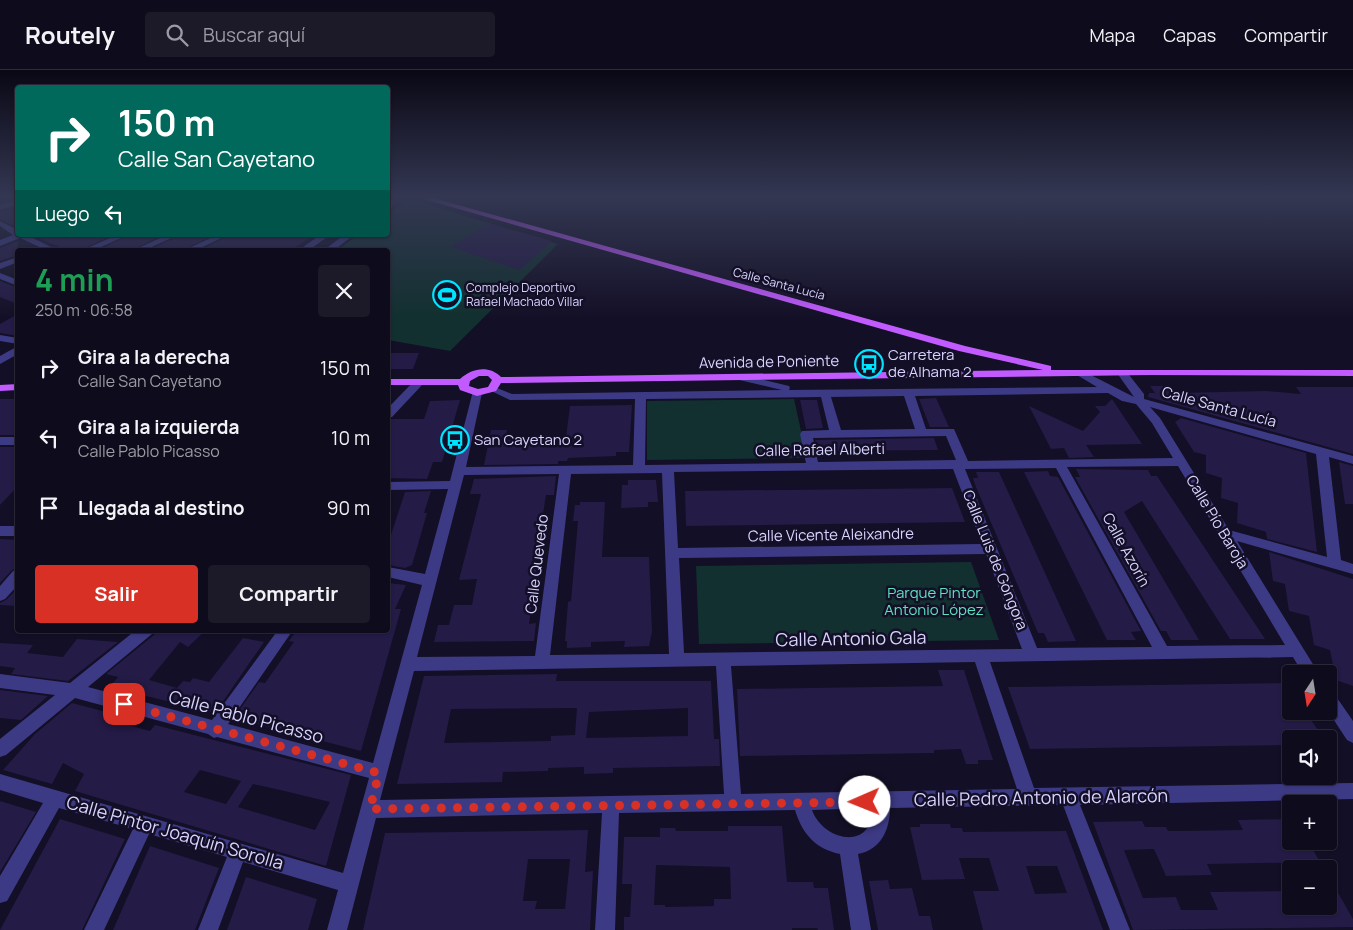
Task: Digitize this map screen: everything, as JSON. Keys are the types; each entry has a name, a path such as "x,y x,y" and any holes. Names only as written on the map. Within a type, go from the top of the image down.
{"main road":[{"name":"Calle Santa Lucía","path":"562,238 963,349 1069,373"},
{"name":"Calle Santa Lucía","path":"963,349 1009,374"},
{"path":"970,375 979,357"},
{"path":"1069,373 1122,373 1243,366 1353,364"},
{"path":"390,382 463,382 470,375 481,372 491,373 495,385 477,393 464,388 463,382"},
{"path":"1151,372 1353,372"},
{"name":"Avenida de Poniente","path":"495,385 739,377 1069,373"},
{"path":"0,388 15,387"}],"street":[{"path":"0,243 13,238"},
{"path":"27,238 45,248"},
{"path":"92,248 116,238"},
{"path":"143,248 166,238"},
{"path":"194,248 217,238"},
{"path":"306,248 321,238"},
{"path":"331,248 345,238"},
{"path":"0,266 15,260"},
{"path":"0,276 15,282"},
{"path":"0,338 15,340"},
{"path":"0,361 15,351"},
{"name":"Calle Santa Lucía","path":"1081,373 1126,398 1353,460"},
{"name":"Calle Pío Baroja","path":"1122,373 1139,394 1139,401 1156,421 1305,665"},
{"path":"739,377 805,393"},
{"path":"390,412 419,382"},
{"name":"Avenida de Poniente","path":"495,385 510,397 1110,390"},
{"path":"813,466 806,434 922,433 908,392"},
{"path":"337,930 457,478 477,393"},
{"path":"825,393 836,434"},
{"path":"639,468 641,396"},
{"name":"Calle Luis de Góngora","path":"922,433 950,432 990,549 1032,655"},
{"path":"0,441 15,441"},
{"path":"1322,451 1336,564"},
{"name":"Calle Rafael Alberti","path":"390,486 566,469 1181,462"},
{"name":"Calle Azorín","path":"1059,463 1163,653"},
{"path":"668,468 677,660"},
{"name":"Calle Quevedo","path":"542,662 566,469"},
{"path":"0,531 15,531"},
{"path":"1224,533 1353,569"},
{"name":"Calle Vicente Aleixandre","path":"672,553 990,549"},
{"path":"390,572 430,581"},
{"path":"0,595 15,578"},
{"path":"0,749 143,633"},
{"path":"214,730 284,633"},
{"name":"Calle Antonio Gala","path":"408,664 1295,651"},
{"path":"980,656 1029,798"},
{"path":"723,660 733,803"},
{"name":"Calle Pablo Picasso","path":"0,681 73,690 214,730 379,773"},
{"path":"1338,713 1353,735"},
{"name":"Calle Pintor Joaquín Sorolla","path":"0,782 350,884"},
{"name":"Calle Pedro Antonio de Alarcón","path":"370,809 1069,798 1353,791"},
{"path":"0,894 55,798"},
{"path":"1069,798 1120,930"},
{"path":"801,802 804,817 813,831 829,843 848,847 867,842 878,830 883,816 881,801"},
{"path":"605,930 611,806"},
{"path":"94,930 145,824"},
{"path":"848,847 862,930"},
{"path":"208,930 238,851"}],"green space":[{"name":"Complejo Deportivo Rafael Machado Villar","path":"354,238 539,238 558,244 450,351 390,340 390,248 340,248"},
{"path":"794,399 807,458 647,460 647,401"},
{"name":"Parque Pintor Antonio López","path":"971,562 999,640 699,644 696,566"}],"building":[{"path":"39,238 106,238 85,248 62,248"},
{"path":"124,238 156,238 136,248 103,248"},
{"path":"174,238 207,238 187,248 154,248"},
{"path":"224,238 309,238 294,248 204,248"},
{"path":"465,238 542,238 552,241 519,270 451,247"},
{"path":"18,241 18,248 15,248 15,256 0,261 0,248"},
{"path":"0,281 15,287 15,303 0,297"},
{"path":"15,316 15,336 0,333 0,324"},
{"path":"390,353 419,353 413,369 390,369"},
{"path":"1150,386 1171,386 1176,393 1266,391 1301,394 1296,387 1353,387 1353,454 1148,397 1149,393 1155,393"},
{"path":"936,398 949,427 930,427 919,399"},
{"path":"0,399 15,399 15,435 0,435"},
{"path":"1112,399 1142,444 1086,445 1094,457 1069,458 1064,448 1051,449 1029,406 1083,431 1100,412 1095,406 1105,406"},
{"path":"460,400 442,462 433,462 427,479 390,478 390,419 424,419 430,401"},
{"path":"800,400 817,400 823,428 806,429"},
{"path":"632,405 629,452 616,452 616,456 568,458 567,461 558,461 558,464 484,465 491,430 507,430 505,440 542,440 543,437 566,437 570,406"},
{"path":"1181,418 1306,453 1317,552 1267,539 1266,532 1237,523 1238,503 1221,498 1222,478 1206,473 1206,455 1194,452 1175,422"},
{"path":"934,438 938,450 818,451 815,440"},
{"path":"0,447 15,447 15,489 0,505"},
{"path":"1339,462 1353,466 1353,504 1345,504"},
{"path":"1076,469 1148,470 1151,476 1157,476 1265,639 1230,639 1142,501 1124,512 1199,640 1171,640 1166,631 1161,631 1075,477 1080,477"},
{"path":"1048,471 1050,476 1058,477 1141,631 1131,632 1136,640 1107,640 1024,472"},
{"path":"976,472 999,472 1076,641 1048,642 1044,633 1038,633 976,487 973,478 978,478"},
{"path":"556,476 554,495 546,495 540,533 529,624 536,623 534,641 434,642 438,625 449,625 454,605 472,605 477,579 459,580 481,494 470,494 474,479"},
{"path":"628,480 656,480 658,502 648,502 648,507 621,508 622,485 628,485"},
{"path":"952,488 965,522 686,526 685,491"},
{"path":"431,491 424,513 427,513 412,565 405,568 390,565 390,538 405,492"},
{"path":"580,502 605,502 602,557 649,557 652,632 649,646 624,647 625,641 591,642 591,647 567,648 567,641 565,641 568,602 571,601 578,521 573,521 575,505 580,505"},
{"path":"0,539 15,540 15,569 0,583"},
{"path":"1269,552 1353,579 1353,686 1338,681 1338,665 1333,665 1330,650 1314,645 1309,616 1289,611 1285,584 1273,581"},
{"path":"390,583 406,585 395,609 401,609 361,751 234,718 259,682 265,683 294,642 289,641 295,633 390,633"},
{"path":"15,591 15,606 0,605 0,603"},
{"path":"156,633 203,633 188,647 180,642 149,680 177,688 183,681 190,682 193,678 209,682 243,638 264,642 215,713 110,687 118,677 106,674"},
{"path":"77,639 118,642 68,681 11,674 15,668 0,666 0,643 33,645 27,653 63,657"},
{"path":"938,670 964,670 993,760 978,760 978,764 966,764 961,749 934,750 934,753 740,756 737,689 943,686"},
{"path":"557,674 556,681 711,681 714,739 719,739 720,766 613,768 613,773 584,774 584,767 548,768 548,771 503,772 502,782 397,784 424,676","holes":["577,708 575,735 551,736 551,741 444,743 451,709","688,708 688,736 586,738 589,712"]},
{"path":"1282,683 1282,720 1311,720 1318,730 1282,730 1282,745 1030,749 1008,687"},
{"path":"0,690 48,696 21,720 0,718"},
{"path":"72,703 125,717 120,723 150,731 155,725 351,775 326,866 75,791 84,774 63,763 52,784 3,770 35,734","holes":["200,770 241,781 226,804 184,792","253,784 276,789 330,802 315,830 238,807"]},
{"path":"0,801 36,812 0,872"},
{"path":"60,819 125,839 82,930 0,930"},
{"path":"1282,819 1282,850 1313,850 1319,860 1207,864 1212,875 1166,876 1154,849 1124,850 1143,898 1176,897 1181,910 1218,910 1210,892 1282,891 1282,915 1337,915 1337,891 1353,919 1353,927 1133,930 1093,822 1142,821 1145,827 1166,827 1168,831 1243,830 1238,820"},
{"path":"920,824 950,824 951,828 962,828 963,832 1066,831 1103,930 983,930 973,891 999,891 989,858 959,858 965,879 922,880 910,827 920,827","holes":["1026,866 1057,866 1067,893 1035,894"]},
{"path":"728,826 782,826 787,882 813,882 814,888 828,888 834,930 792,928 792,930 624,930 624,917 630,917 632,884 622,884 624,837 660,837 660,828 675,828 676,831 728,831","holes":["656,865 730,867 731,899 714,899 714,906 665,907 665,905 654,905"]},
{"path":"588,830 585,872 593,871 590,930 363,930 385,833","holes":["528,859 570,859 565,909 535,909 537,901 523,901"]},
{"path":"150,846 219,868 195,930 113,930"},
{"path":"246,877 317,899 308,930 227,930"},
{"path":"888,880 890,889 912,888 919,916 930,916 933,930 878,930 869,881"}],"place":[{"name":"Complejo Deportivo Rafael Machado Villar","path":"447,295"},
{"name":"Carretera de Alhama 2","path":"869,364"},
{"name":"San Cayetano 2","path":"455,440"}],"route":[{"path":"124,704 214,730 379,773 370,809 865,802"}]}
